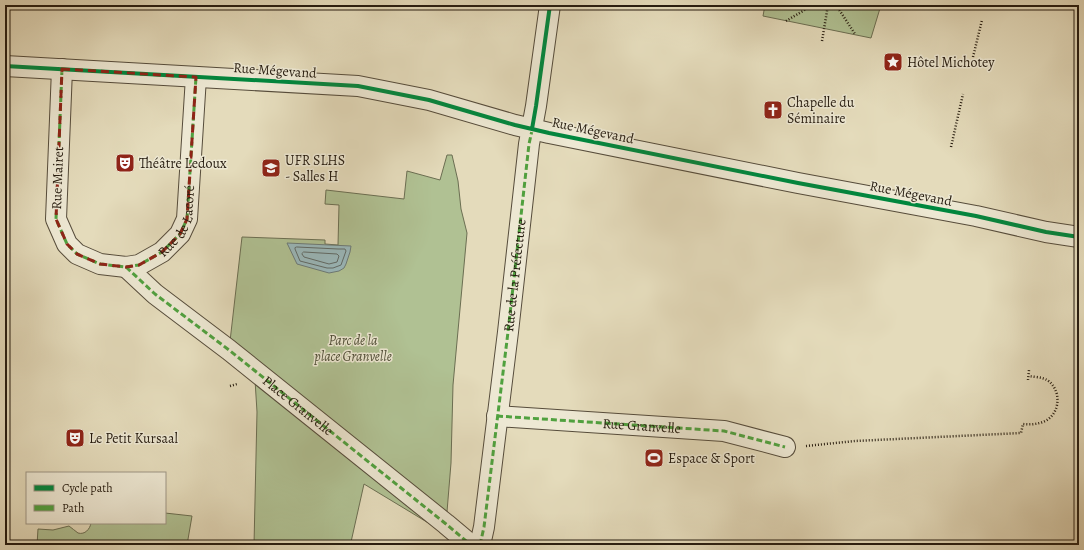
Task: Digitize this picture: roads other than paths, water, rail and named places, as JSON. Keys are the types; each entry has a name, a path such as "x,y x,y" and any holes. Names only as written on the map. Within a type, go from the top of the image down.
{"street":[{"name":"Rue de la Préfecture","path":"480,545 484,527 508,332 529,144 536,106 550,5"},
{"name":"Rue Mégevand","path":"5,66 358,86 429,100 532,129 790,182 976,216 1079,238"},
{"name":"Rue Mairet","path":"62,69 56,219 67,244 77,254 100,264 126,267"},
{"name":"Rue de Lacoré","path":"126,267 139,264 162,252 180,234 187,219 196,77"},
{"name":"Place Granvelle","path":"126,267 155,294 229,350 471,545"},
{"name":"Rue Granvelle","path":"497,416 724,431 793,447"}],"water":[{"path":"287,243 351,246 344,268 339,271 329,273 297,264"}],"place":[{"name":"Hôtel Michotey","path":"893,62"},
{"name":"Chapelle du Séminaire","path":"773,110"},
{"name":"Théâtre Ledoux","path":"125,163"},
{"name":"UFR SLHS - Salles H","path":"271,168"},
{"name":"Le Petit Kursaal","path":"75,438"},
{"name":"Espace & Sport","path":"654,458"}],"park label":[{"name":"Parc de la place Granvelle","path":"353,348"}]}
